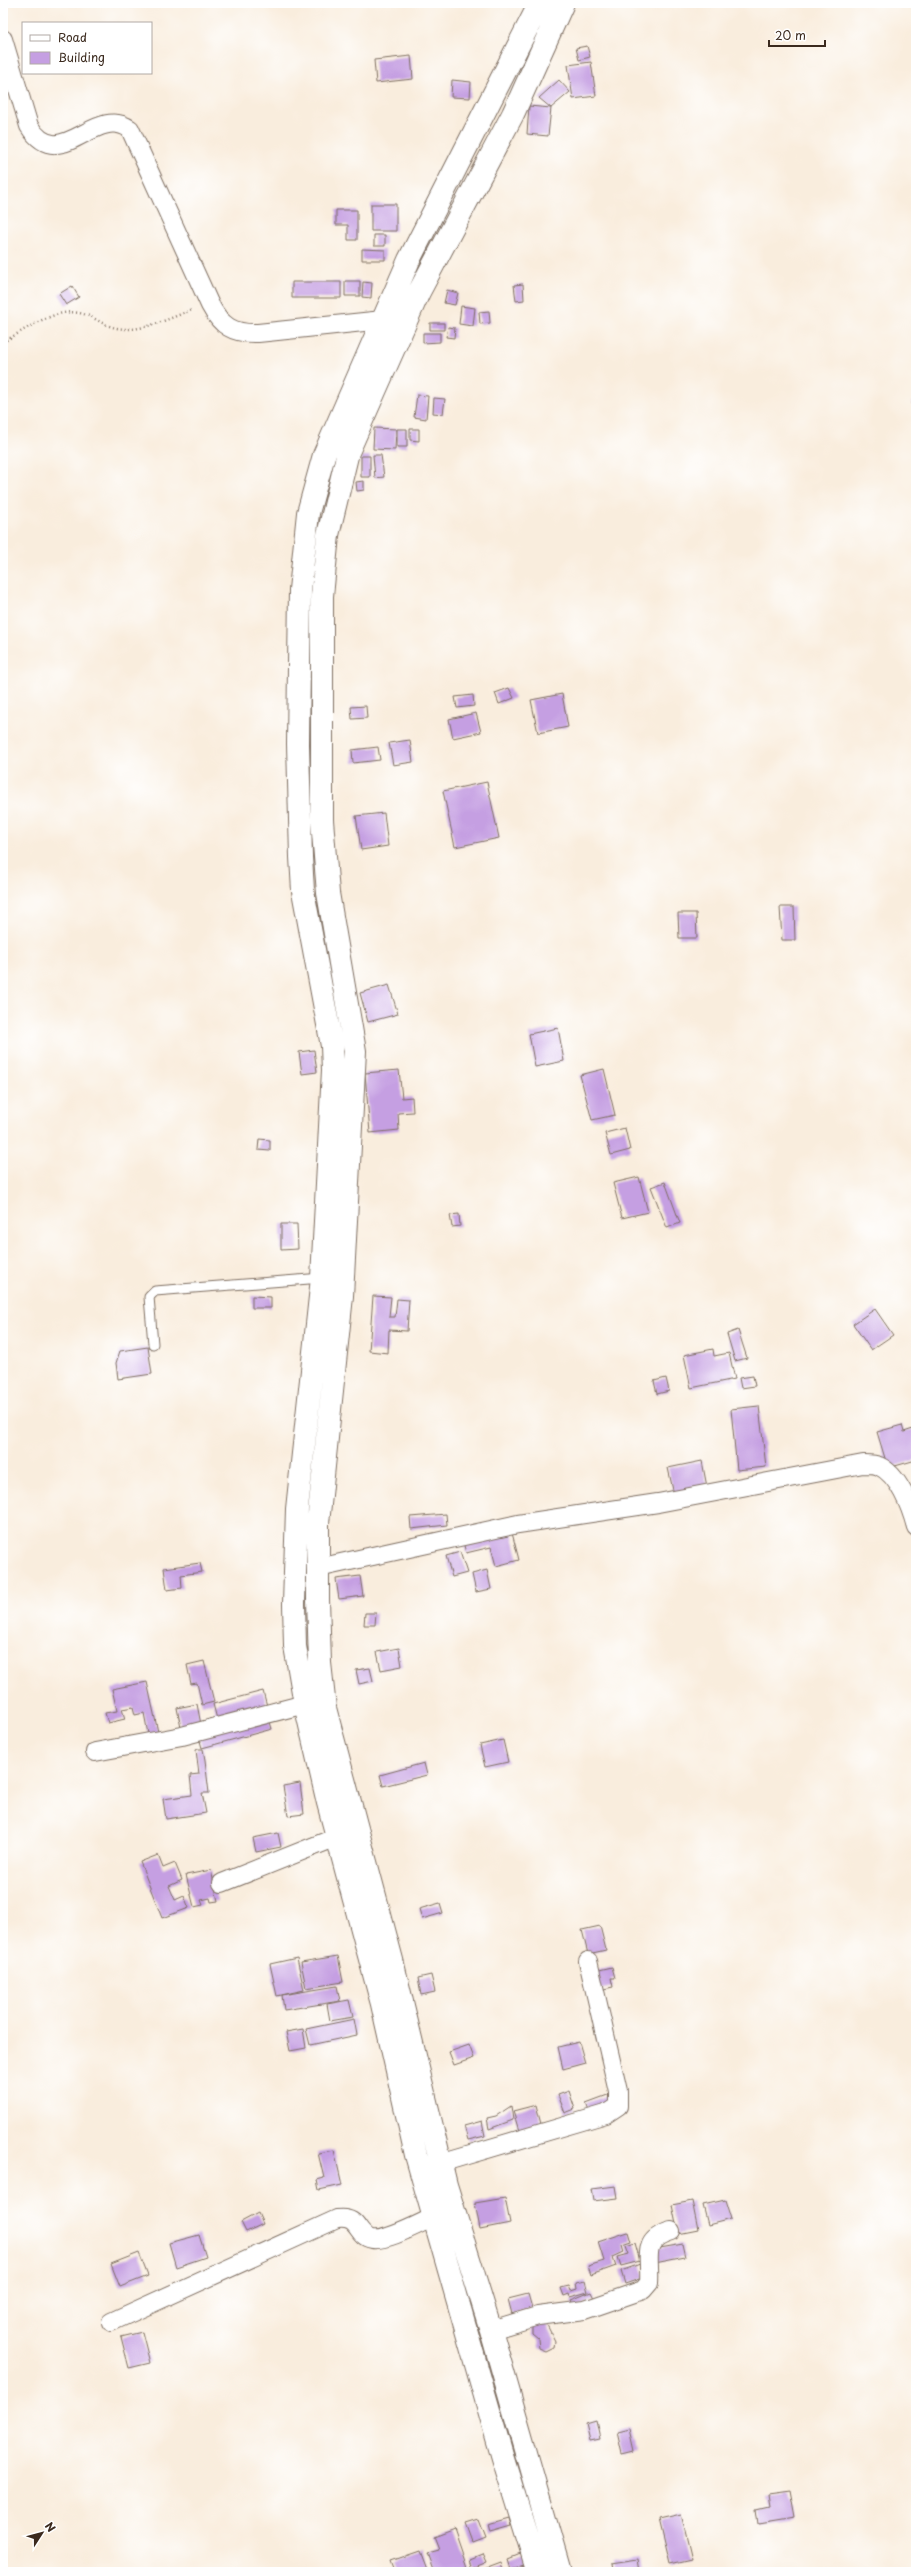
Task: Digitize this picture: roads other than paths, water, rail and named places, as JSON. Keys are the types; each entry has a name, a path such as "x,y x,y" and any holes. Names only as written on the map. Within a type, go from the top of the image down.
{"street":[{"path":"538,2572 503,2458 416,2155 381,1997 337,1837 305,1704 295,1646 296,1541 322,1278 333,1070 332,1046 303,891 298,744 301,583 308,513 324,455 409,260 540,3"},
{"path":"560,2572 491,2330 440,2163 392,1960 325,1708 320,1663 318,1523 342,1296 355,1052 328,893 322,820 322,596 328,534 348,452 419,292 512,114 563,3"},
{"path":"3,39 29,126 37,138 47,145 61,144 110,123 121,123 130,129 210,305 218,320 227,328 243,334 383,320"},
{"path":"318,1568 518,1524 658,1503 863,1464 878,1466 891,1477 907,1500 916,1527"},
{"path":"95,1752 163,1740 305,1704"},
{"path":"222,1883 337,1837"},
{"path":"440,2163 606,2114 618,2106 618,2091 588,1961"},
{"path":"111,2322 337,2219 346,2218 355,2222 364,2235 371,2239 382,2239 434,2218"},
{"path":"491,2330 538,2316 585,2310 643,2290 649,2283 648,2248 653,2239 671,2231"}],"lane":[{"path":"153,1344 149,1309 150,1297 155,1291 322,1278"}]}
